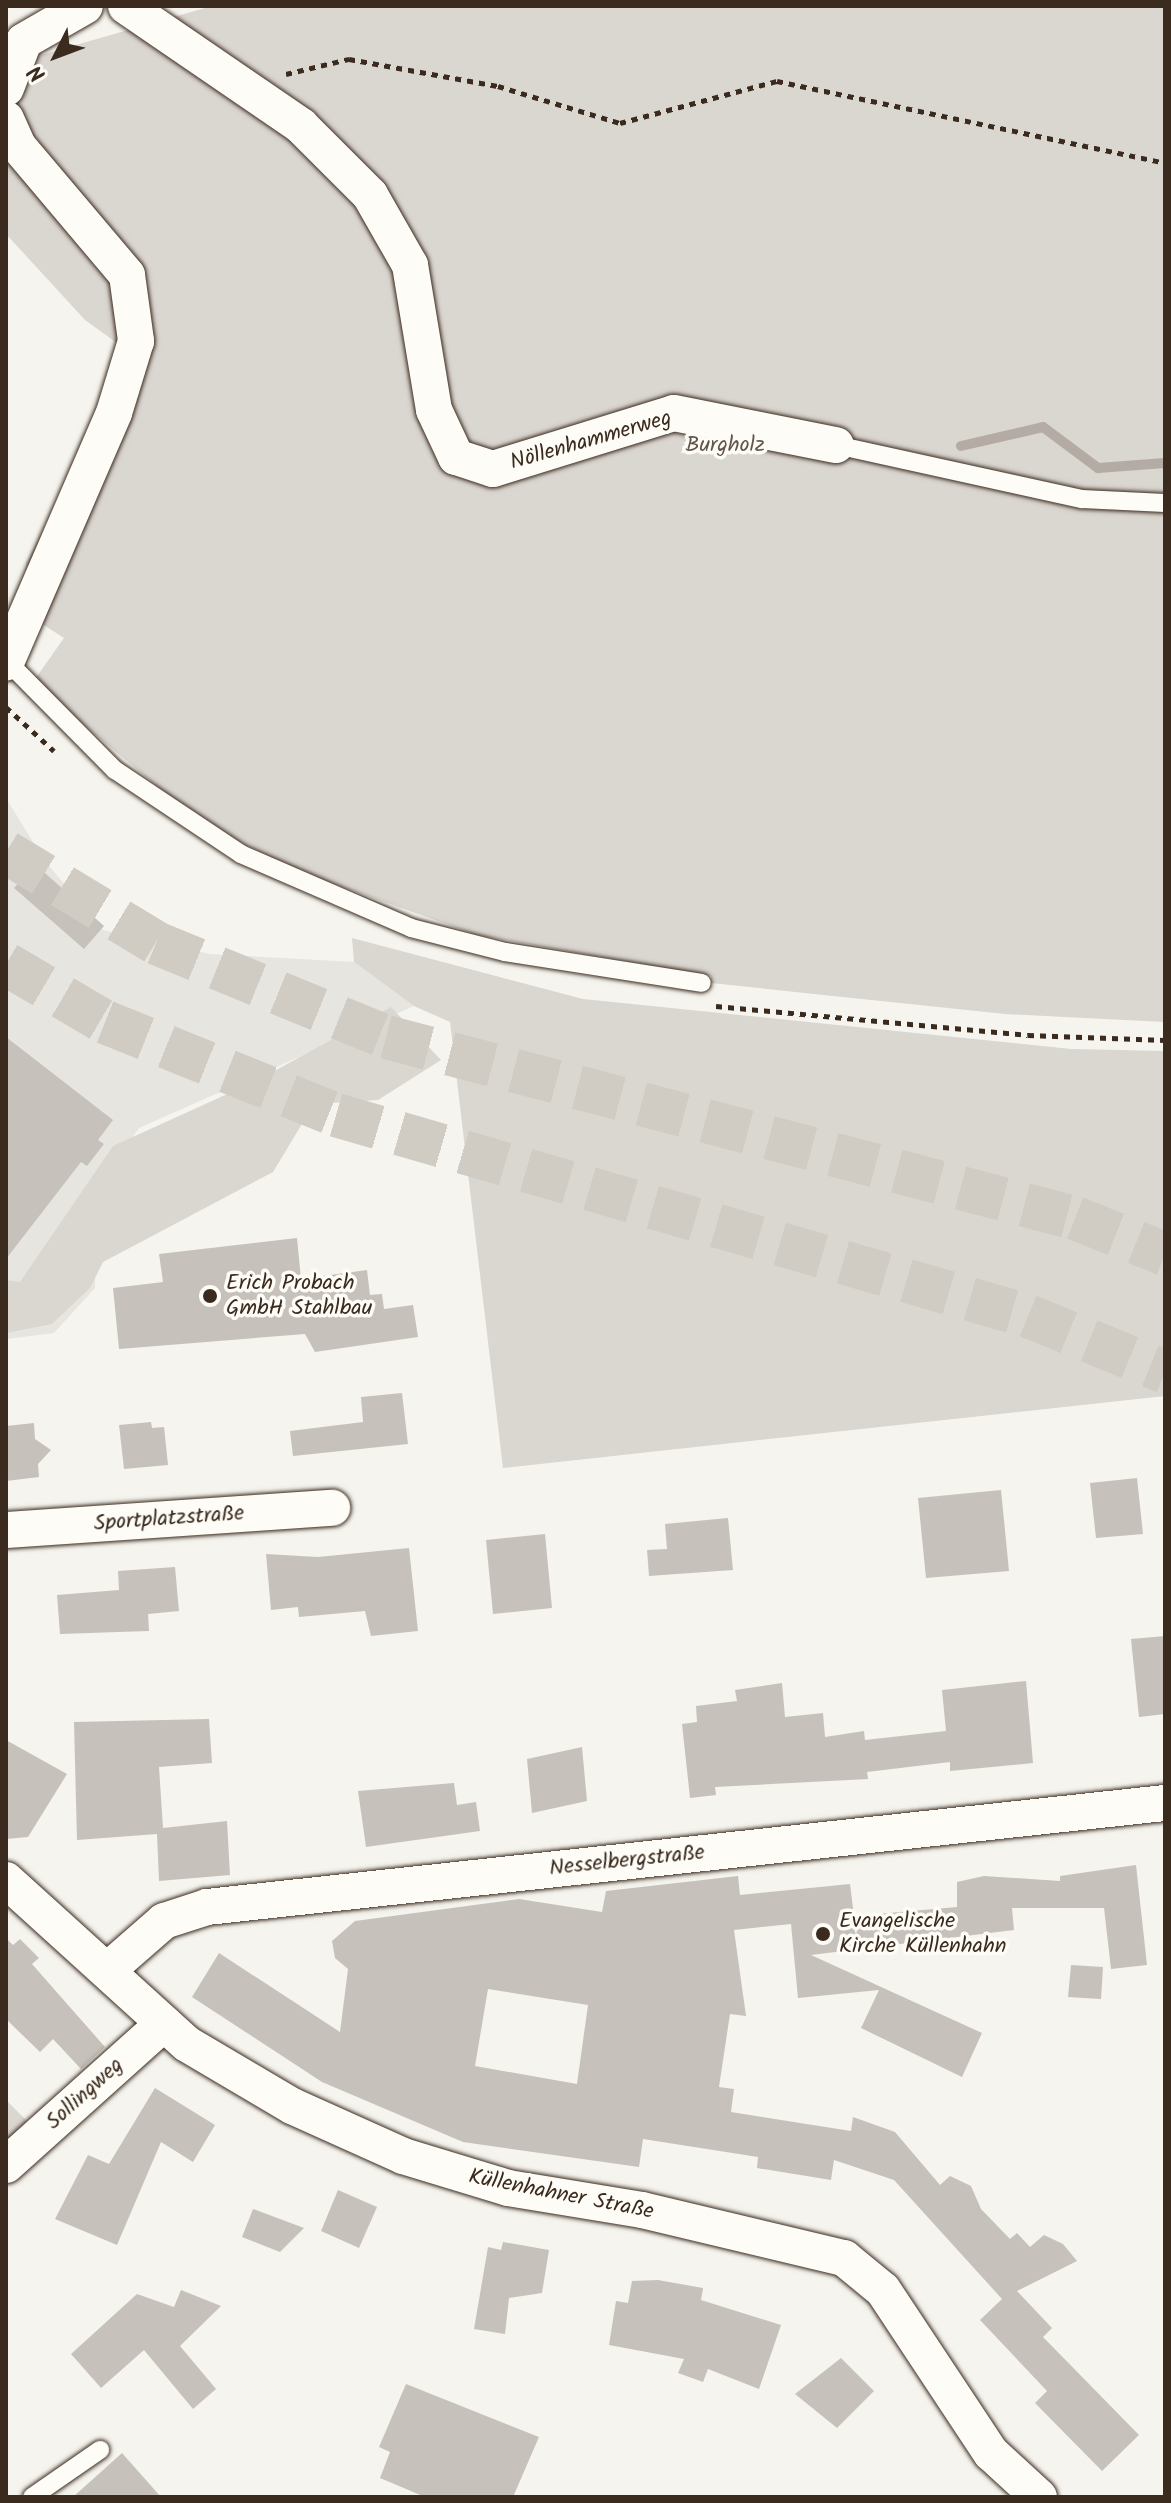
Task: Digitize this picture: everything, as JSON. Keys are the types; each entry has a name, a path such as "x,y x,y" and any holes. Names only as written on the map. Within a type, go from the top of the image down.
{"street":[{"path":"6,88 24,41 85,6"},
{"name":"Nöllenhammerweg","path":"126,6 245,84 301,126 370,195 410,265 434,410 456,457 493,469 674,413 836,445"},
{"path":"6,119 18,146 127,275 136,341 114,413 6,661"},
{"name":"Sportplatzstraße","path":"6,1530 332,1508"},
{"name":"Nesselbergstraße","path":"109,1969 164,1921 207,1907 1165,1803"},
{"name":"Küllenhahner Straße","path":"6,1880 109,1969 164,2023 292,2106 461,2177 844,2258 883,2290 991,2453 1039,2497"},
{"name":"Sollingweg","path":"6,2165 164,2023"}],"lane":[{"name":"Nöllenhammerweg","path":"836,445 1082,499 1165,503"},
{"path":"6,661 115,770 241,854 411,928 505,952 702,983"},
{"path":"32,2497 100,2450"}],"path":[{"path":"245,84 349,59 498,86 620,123 777,81 1165,163"},
{"path":"6,707 30,730"}],"shaded area":[{"path":"6,798 44,860 103,930 210,954 354,962 414,1006 139,1128 97,1188 95,1288 54,1333 6,1339"}],"green space":[{"name":"Burgholz","path":"212,6 1165,6 1165,1022 1005,1014 711,983 711,976 477,935 309,875 202,824 33,682 64,638 33,618 26,563 101,420 117,343 85,320 6,234 6,65"},
{"path":"352,938 583,999 1071,1049 1165,1051 1165,1396 503,1468 450,1022 414,1006 354,962"},
{"path":"391,1007 441,1060 378,1100 314,1104 273,1172 103,1262 90,1288 52,1324 6,1333 6,1280 20,1282 113,1146 258,1080"},
{"path":"6,2100 30,2124 6,2145"}],"building":[{"path":"35,864 104,926 84,949 14,888"},
{"path":"6,1037 113,1120 98,1140 104,1144 87,1166 81,1162 6,1259"},
{"name":"Erich Probach GmbH Stahlbau","path":"297,1238 301,1279 367,1270 370,1295 382,1294 384,1309 413,1305 418,1337 315,1352 305,1334 119,1349 113,1288 163,1282 159,1254"},
{"path":"402,1393 408,1444 293,1456 290,1431 363,1422 361,1397"},
{"path":"151,1422 152,1428 164,1427 168,1465 124,1469 119,1425"},
{"path":"34,1423 35,1439 51,1450 38,1464 39,1477 6,1481 6,1426"},
{"path":"1137,1478 1143,1534 1096,1538 1090,1483"},
{"path":"1001,1490 1009,1571 926,1578 918,1498"},
{"path":"728,1518 733,1570 649,1576 647,1550 667,1549 665,1524"},
{"path":"545,1534 552,1608 493,1614 486,1540"},
{"path":"409,1548 418,1631 371,1636 365,1611 299,1617 298,1607 271,1610 266,1554 318,1557"},
{"path":"175,1567 179,1611 148,1614 149,1631 60,1634 57,1595 119,1590 118,1571"},
{"path":"1165,1636 1165,1714 1139,1717 1131,1639"},
{"path":"1026,1681 1033,1763 950,1771 950,1762 867,1772 868,1779 715,1787 716,1795 690,1798 682,1724 697,1722 696,1706 737,1701 735,1690 782,1683 785,1717 823,1713 825,1737 864,1731 865,1740 946,1731 942,1690"},
{"path":"209,1719 212,1763 159,1767 163,1828 227,1821 230,1875 159,1881 157,1834 77,1840 74,1722"},
{"path":"6,1740 67,1774 28,1837 6,1839"},
{"path":"582,1747 587,1801 532,1813 527,1759"},
{"path":"454,1783 457,1805 476,1802 480,1831 366,1847 358,1791"},
{"path":"1136,1865 1147,1965 1111,1969 1104,1908 1012,1908 1014,1930 811,1955 982,2033 962,2077 861,2028 879,1990 798,1998 791,1924 734,1930 746,2016 730,2014 719,2087 734,2089 731,2112 851,2131 853,2117 895,2132 940,2185 950,2176 971,2186 981,2209 1010,2239 1017,2233 1030,2247 1044,2235 1063,2244 1077,2261 1017,2291 1052,2328 1043,2337 1139,2435 1102,2471 1035,2403 1047,2391 980,2320 1002,2299 894,2180 834,2160 831,2180 757,2168 758,2157 643,2139 639,2167 463,2142 322,2082 192,1997 219,1953 340,2032 348,1969 335,1958 332,1941 355,1921 519,1899 602,1912 606,1891 738,1876 740,1895 850,1884 854,1916 957,1907 957,1882 984,1876 1060,1881 1060,1876","holes":["488,1989 588,2005 577,2084 475,2066"]},
{"path":"6,1938 13,1945 20,1939 39,1958 32,1964 105,2047 81,2069 53,2039 40,2052 6,2019"},
{"path":"1071,1965 1103,1967 1101,1999 1068,1997"},
{"path":"155,2088 215,2125 193,2162 161,2142 117,2245 55,2219 88,2155 109,2164"},
{"path":"338,2190 377,2207 359,2248 321,2231"},
{"path":"253,2209 304,2228 280,2252 242,2237"},
{"path":"503,2242 549,2250 542,2293 509,2298 505,2334 474,2329 488,2247 501,2250"},
{"path":"658,2280 703,2288 701,2300 781,2325 759,2389 708,2369 703,2382 678,2373 684,2359 609,2345 616,2301 628,2303 632,2281"},
{"path":"181,2290 221,2306 180,2346 216,2389 193,2409 144,2350 101,2388 71,2354 137,2294 174,2307"},
{"path":"841,2358 874,2391 837,2428 795,2394"},
{"path":"406,2384 539,2437 513,2497 425,2497 380,2478 390,2452 379,2447"},
{"path":"122,2453 161,2497 73,2497"}],"waterway":[{"path":"961,446 1043,427 1098,468 1165,463"}],"tunnel":[{"path":"6,852 156,943 386,1037 1075,1218 1165,1254"},
{"path":"6,964 105,1022 336,1115 1028,1316 1165,1372"}],"place":[{"name":"Erich Probach GmbH Stahlbau","path":"210,1296"},
{"name":"Evangelische Kirche Küllenhahn","path":"823,1934"}]}
